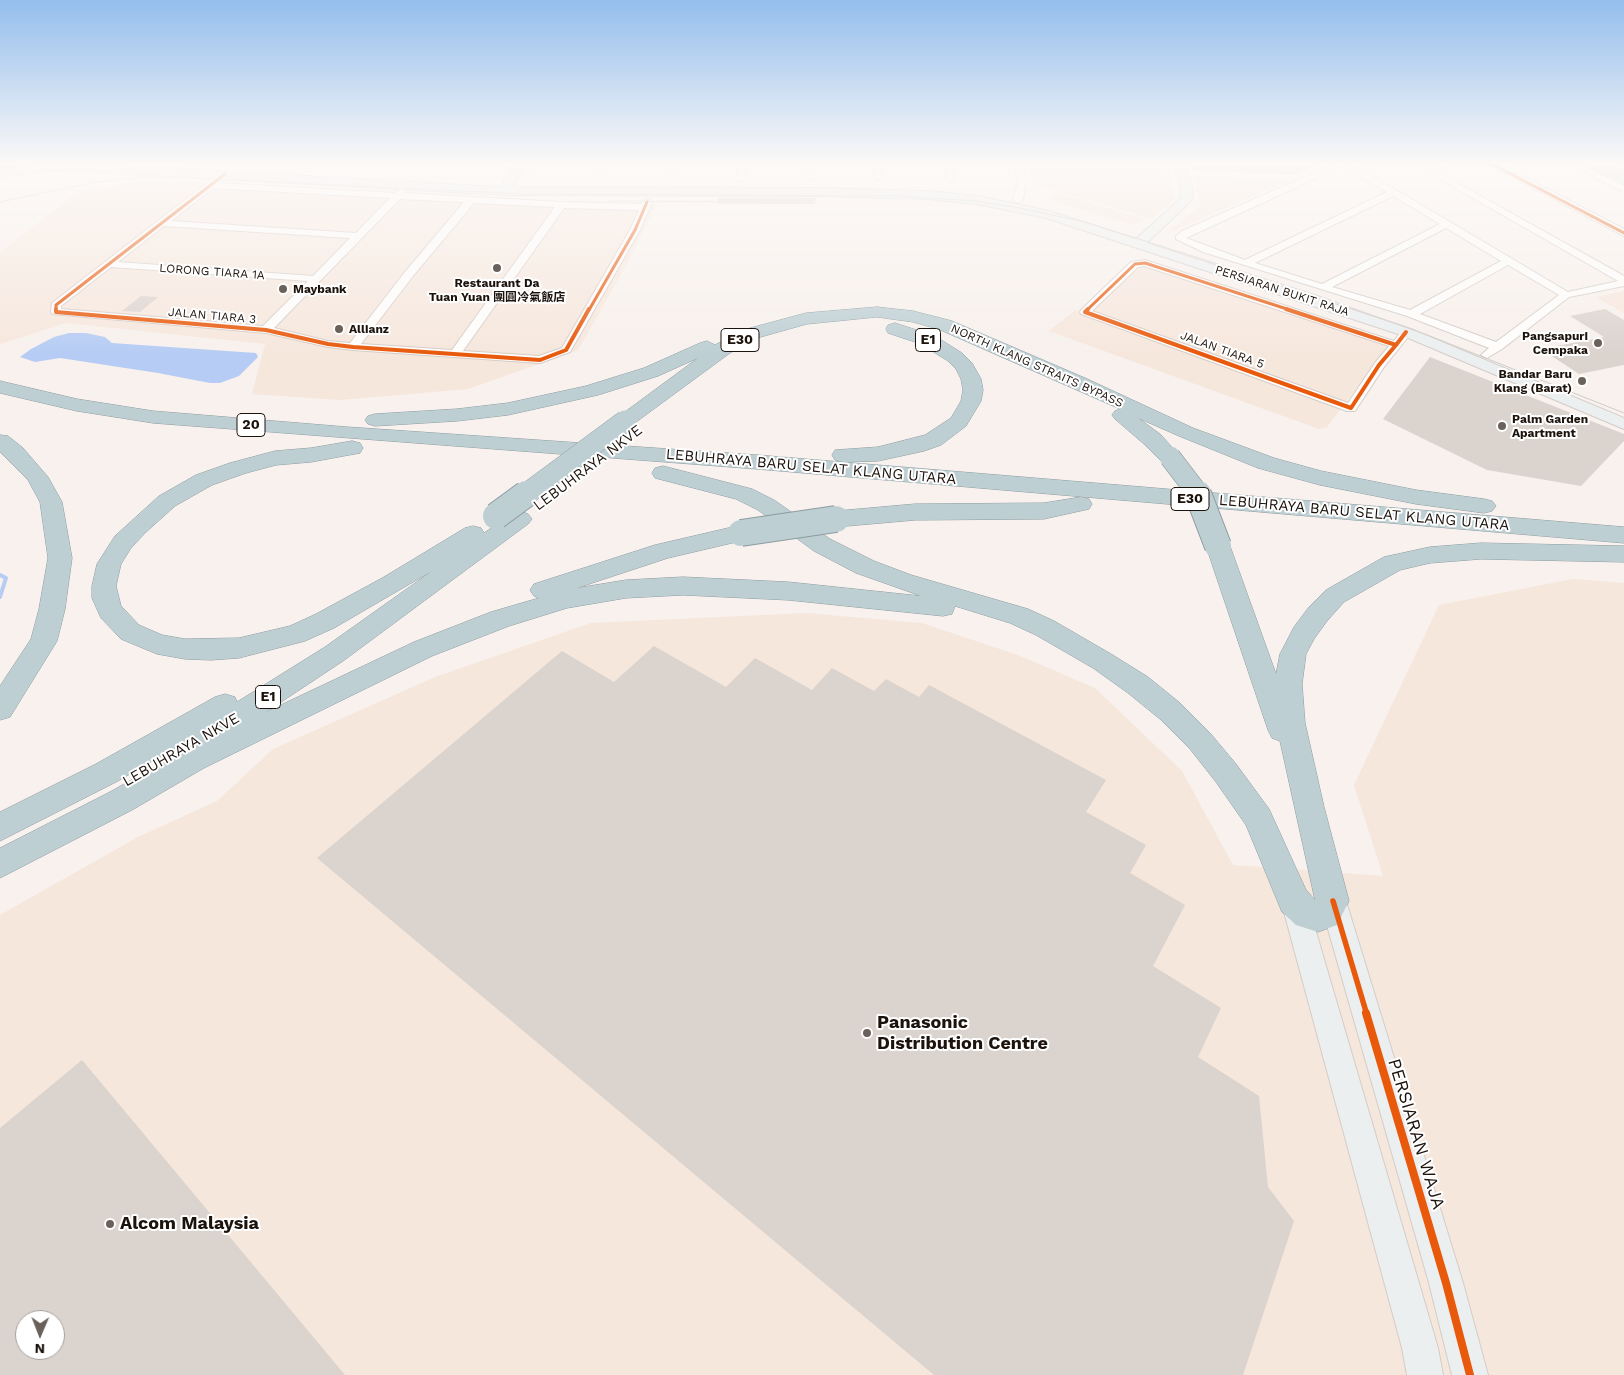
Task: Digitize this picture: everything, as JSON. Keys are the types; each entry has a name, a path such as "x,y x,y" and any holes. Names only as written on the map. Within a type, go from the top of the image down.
{"highway":[{"path":"77,405 352,420 457,415 508,409 591,391 651,372 758,325 774,320 803,314 834,311 876,312"},
{"name":"NORTH KLANG STRAITS BYPASS","path":"634,423 723,349 750,334 806,319 876,312 913,317 945,325 1047,368 1186,432 1266,463 1320,478 1416,497 1521,510 1624,528"},
{"name":"LEBUHRAYA NKVE","path":"0,849 88,803 244,714 334,654 508,518 634,423 688,391 746,352 794,332 830,325 878,325 928,340 955,357 965,367 971,379 973,390 967,411 959,422 933,440 916,446 878,454 757,462"},
{"path":"1047,368 1127,417 1170,457 1200,498 1276,714 1302,775"},
{"name":"LEBUHRAYA BARU SELAT KLANG UTARA","path":"0,387 77,405 153,417 347,433 757,462 1624,535"},
{"name":"LEBUHRAYA BARU SELAT KLANG UTARA","path":"0,404 59,417 130,429 664,473 1081,504 1624,553"},
{"path":"0,709 44,641 57,585 60,558 51,502 37,476 8,447"},
{"path":"352,448 312,455 275,458 238,468 204,480 167,501 137,527 109,564 104,586 105,598 110,611 130,632 142,639 170,647 211,650 254,644 296,634 324,621 393,583 473,534 508,518"},
{"path":"664,473 744,494 766,505 822,545 865,567 902,581 1019,616 1045,628 1102,661 1138,685 1170,711 1200,741 1226,774 1258,818 1294,900 1308,914 1318,916 1325,914 1333,901 1302,775 1290,710 1288,684 1293,654 1318,614 1334,596 1394,564 1430,555 1481,551 1624,553"},
{"path":"0,864 120,801 343,677 463,621 533,593 624,563 703,541 741,533 836,519 915,512 1044,511 1081,504"},
{"path":"0,827 106,773 272,676 322,644 473,534"},
{"path":"192,760 432,645 500,619 566,600 626,589 683,586 798,592 932,606 984,614 1045,628"}],"main road":[{"name":"PERSIARAN BUKIT RAJA","path":"1089,226 1378,314 1492,351 1624,409"},
{"name":"PERSIARAN BUKIT RAJA","path":"1097,226 1406,332 1624,424"},
{"path":"1142,241 1158,226"},
{"path":"1294,900 1417,1338 1425,1375"},
{"name":"PERSIARAN WAJA","path":"1333,901 1446,1283 1470,1375"}],"street":[{"path":"109,264 158,226"},
{"path":"210,226 358,236"},
{"path":"266,330 368,226"},
{"path":"353,347 409,274 449,226"},
{"path":"455,355 546,226"},
{"path":"455,355 540,360 566,350 637,226"},
{"path":"1200,226 1185,233 1181,238 1185,242 1246,263 1411,314 1492,351 1566,295 1624,282"},
{"path":"1246,263 1323,226"},
{"path":"1323,287 1443,226"},
{"path":"1451,226 1566,295"},
{"path":"1526,226 1624,282"},
{"path":"1611,226 1624,233"},
{"path":"1411,314 1508,261"},
{"name":"JALAN TIARA 3","path":"109,264 56,305 56,312 266,330 328,344 455,355"},
{"name":"LORONG TIARA 1A","path":"109,264 316,279"},
{"name":"JALAN TIARA 5","path":"1135,264 1145,264 1396,345 1379,365 1351,408 1085,312 1135,264"},
{"path":"1396,345 1406,332"}],"shaded area":[{"path":"33,226 646,226 631,257 578,350 468,389 339,400 252,394 265,344 66,323 0,344 0,252"},
{"path":"1174,226 1184,226 1171,232 1167,232"},
{"path":"1145,265 1390,345 1327,427 1319,429 1049,331 1075,310 1086,314 1137,266"},
{"path":"1624,291 1624,313 1595,297"},
{"path":"1573,579 1624,583 1624,1375 0,1375 0,915 138,837 217,801 273,749 435,677 591,623 806,613 922,623 1018,655 1095,688 1182,771 1233,865 1383,876 1354,785 1439,605"}],"water":[{"path":"69,333 86,333 105,337 112,343 256,353 258,357 239,376 220,383 210,383 60,358 35,362 20,357 54,337"}],"building":[{"path":"141,296 158,297 140,312 122,311"},
{"name":"Pangsapuri Cempaka","path":"1605,309 1624,320 1624,365 1579,374 1541,349 1604,337 1570,316"},
{"name":"Palm Garden Apartment","path":"1430,357 1624,434 1624,441 1581,486 1487,470 1383,419"},
{"name":"Panasonic Distribution Centre","path":"654,646 726,687 755,658 812,690 832,668 874,691 886,679 919,697 929,685 1106,780 1086,812 1146,845 1130,873 1185,905 1153,966 1221,1008 1198,1057 1259,1096 1268,1187 1294,1221 1243,1375 934,1375 317,858 562,651 614,682"},
{"name":"Alcom Malaysia","path":"82,1060 345,1375 0,1375 0,1128"}],"waterway":[{"path":"0,575 6,578 0,597"}],"tram line":[{"path":"1098,226 1316,295 1430,336 1624,413"}],"cycle path":[{"path":"158,226 56,305 56,312 266,330 328,344 353,347 540,360 566,350 637,226"},
{"path":"1611,226 1624,233"},
{"path":"1396,345 1145,263 1135,264 1085,312 1351,408 1379,365 1396,345 1406,332"},
{"path":"1333,901 1446,1283 1470,1375"}],"place":[{"name":"Restaurant Da Tuan Yuan 團圓冷氣飯店","path":"497,268"},
{"name":"Maybank","path":"283,289"},
{"name":"Allianz","path":"339,329"},
{"name":"Pangsapuri Cempaka","path":"1598,343"},
{"name":"Bandar Baru Klang (Barat)","path":"1582,381"},
{"name":"Palm Garden Apartment","path":"1502,426"},
{"name":"Panasonic Distribution Centre","path":"867,1033"},
{"name":"Alcom Malaysia","path":"110,1224"}]}
